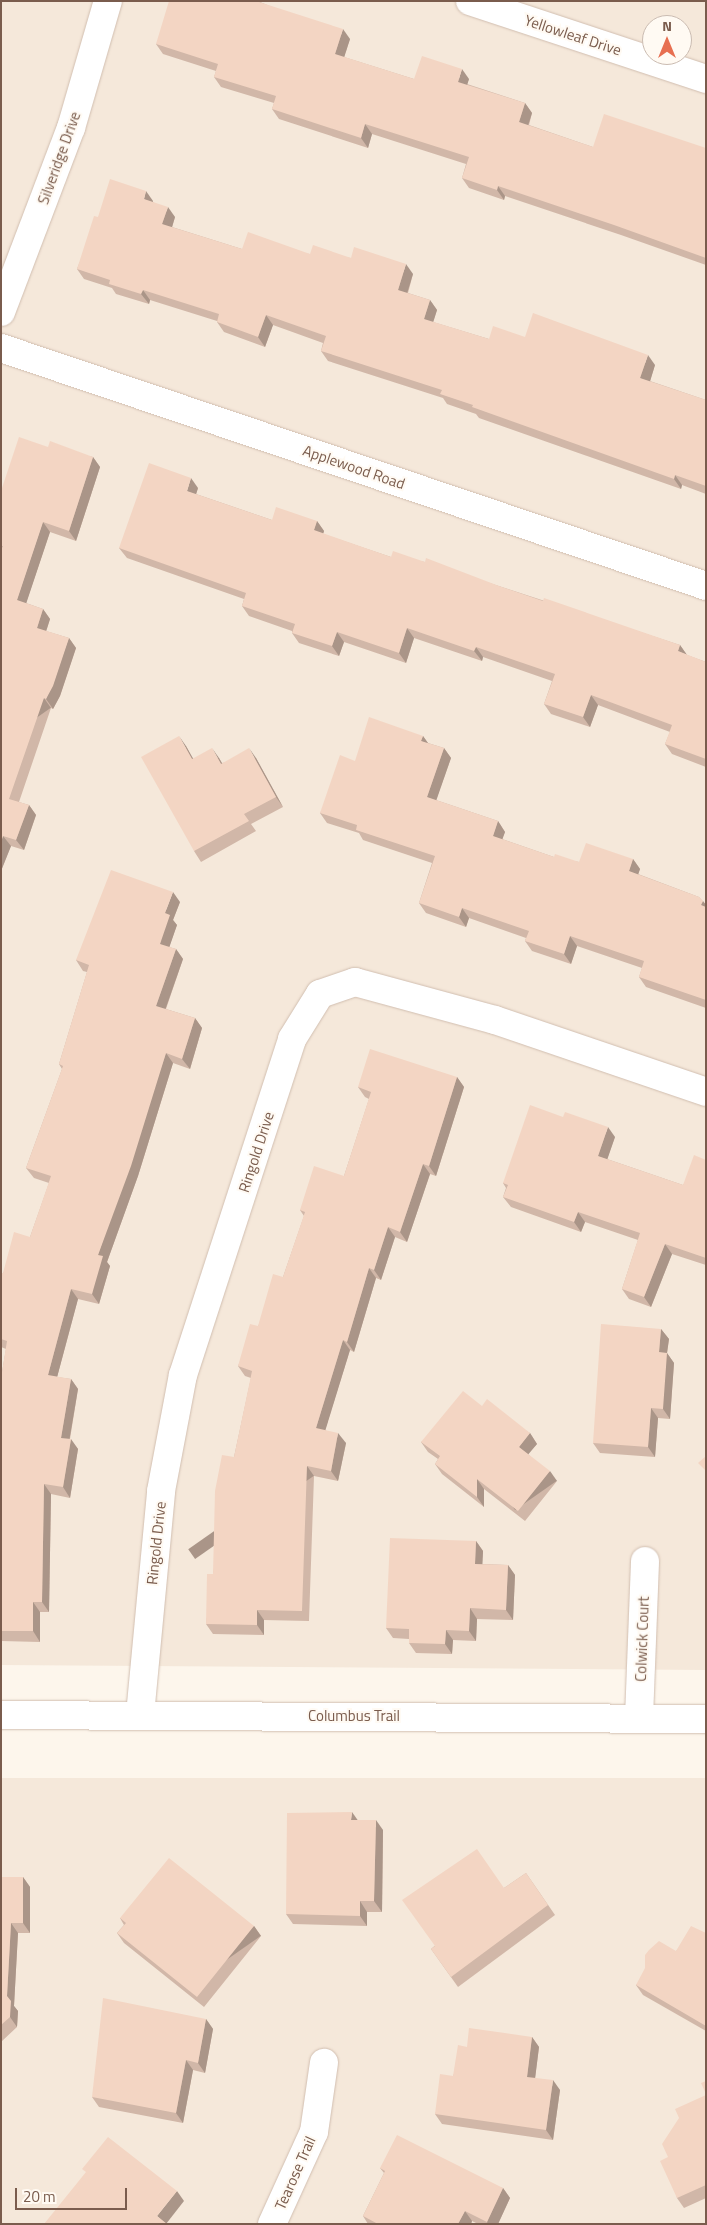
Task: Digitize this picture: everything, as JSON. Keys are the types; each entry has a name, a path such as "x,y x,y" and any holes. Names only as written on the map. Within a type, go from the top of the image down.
{"street":[{"name":"Silveridge Drive","path":"1,312 71,128 108,1"},
{"name":"Yellowleaf Drive","path":"470,1 706,79"},
{"name":"Applewood Road","path":"1,348 706,586"},
{"name":"Ringold Drive","path":"140,1715 161,1491 183,1375 292,1039 320,994 355,982 495,1020 706,1092"},
{"name":"Colwick Court","path":"639,1718 645,1561"},
{"name":"Columbus Trail","path":"1,1715 706,1719"},
{"name":"Tearose Trail","path":"272,2224 314,2132 324,2063"}],"shaded area":[{"path":"1,1 706,1 706,1670 1,1665"},
{"path":"1,1778 706,1778 706,2224 1,2224"}],"building":[{"path":"169,1 256,1 343,29 335,54 414,79 422,56 462,69 458,82 525,103 519,122 593,147 604,114 706,148 706,258 498,186 497,190 462,178 469,157 365,124 361,138 272,109 276,96 214,77 218,64 156,44"},
{"path":"110,179 146,191 144,199 168,207 162,224 242,249 248,232 310,254 313,245 351,258 354,247 406,264 398,290 430,300 424,319 489,339 493,326 525,337 533,313 648,355 640,378 706,400 706,486 675,475 674,479 472,407 473,405 440,394 442,390 321,351 326,336 266,315 258,337 217,322 219,314 143,290 141,294 109,284 110,280 77,269 94,216 98,217"},
{"path":"19,437 48,447 50,441 93,457 69,531 43,522 17,600 43,609 37,628 69,638 53,686 46,699 44,698 9,799 29,805 16,840 3,836 1,842 1,550 3,546 1,546 1,491"},
{"path":"149,463 191,478 187,491 272,520 276,507 317,521 314,530 391,557 393,551 425,562 426,558 499,586 543,601 544,598 680,645 678,651 706,662 706,759 665,744 672,725 591,695 583,717 544,704 555,674 476,647 474,651 407,628 399,653 337,632 332,646 292,633 295,624 242,606 246,593 119,548"},
{"path":"369,717 423,736 421,741 444,748 427,797 498,821 493,836 554,857 555,854 579,862 586,843 633,859 629,871 699,897 703,901 701,905 706,907 706,1000 639,977 644,961 570,936 564,954 525,941 529,931 462,908 459,917 419,903 435,856 356,830 357,825 320,813 340,755 355,761"},
{"path":"179,736 192,759 212,748 221,764 249,748 276,797 244,814 249,821 194,851 141,757"},
{"path":"111,870 173,892 165,913 170,915 160,944 176,949 156,1006 195,1018 182,1059 166,1053 131,1166 98,1255 103,1256 92,1294 71,1289 48,1375 71,1379 61,1438 71,1439 63,1487 44,1484 42,1602 33,1602 33,1631 1,1631 1,1378 7,1341 1,1339 1,1273 3,1273 14,1232 30,1237 51,1176 26,1168 63,1066 59,1064 89,965 76,960"},
{"path":"370,1049 457,1077 429,1166 423,1164 400,1232 388,1227 374,1270 369,1268 347,1342 343,1340 316,1428 338,1433 331,1471 307,1466 302,1611 257,1610 257,1625 206,1624 207,1574 213,1574 215,1491 222,1455 234,1457 252,1371 238,1366 250,1324 258,1326 273,1274 283,1277 305,1212 300,1210 314,1166 344,1176 371,1092 358,1087"},
{"path":"530,1105 563,1117 565,1112 608,1127 598,1156 683,1185 694,1155 706,1160 706,1258 665,1244 644,1297 622,1289 640,1233 578,1212 574,1222 503,1197 508,1185 503,1183"},
{"path":"601,1324 661,1329 659,1352 667,1353 663,1409 651,1408 648,1447 593,1443"},
{"path":"463,1391 482,1406 487,1399 530,1433 519,1447 550,1471 518,1511 477,1479 477,1497 435,1464 440,1456 421,1442"},
{"path":"706,1456 706,1471 698,1463"},
{"path":"390,1538 476,1541 475,1564 508,1565 506,1610 470,1608 469,1631 446,1630 445,1644 409,1643 409,1629 386,1628"},
{"path":"352,1812 351,1820 376,1820 374,1901 360,1901 360,1916 286,1914 287,1813"},
{"path":"477,1849 504,1888 526,1873 548,1905 451,1977 431,1949 435,1946 402,1900"},
{"path":"169,1858 254,1926 197,1997 117,1933 126,1923 120,1918"},
{"path":"1,1877 23,1877 23,1923 11,1923 7,1996 11,2001 10,2017 1,2025"},
{"path":"691,1926 706,1933 706,2026 636,1985 645,1968 645,1955 649,1950 659,1941 676,1951"},
{"path":"103,1998 206,2019 198,2063 186,2060 176,2113 92,2097"},
{"path":"469,2028 532,2037 527,2077 553,2080 546,2130 435,2114 440,2074 453,2076 458,2045 467,2047"},
{"path":"706,2081 706,2094 701,2083"},
{"path":"706,2095 706,2185 677,2198 660,2161 668,2157 662,2144 679,2118 675,2109"},
{"path":"397,2135 503,2188 487,2222 465,2211 458,2224 378,2224 363,2216 385,2171 380,2168"},
{"path":"108,2137 177,2191 157,2216 167,2224 44,2224 86,2172 82,2169"}]}
